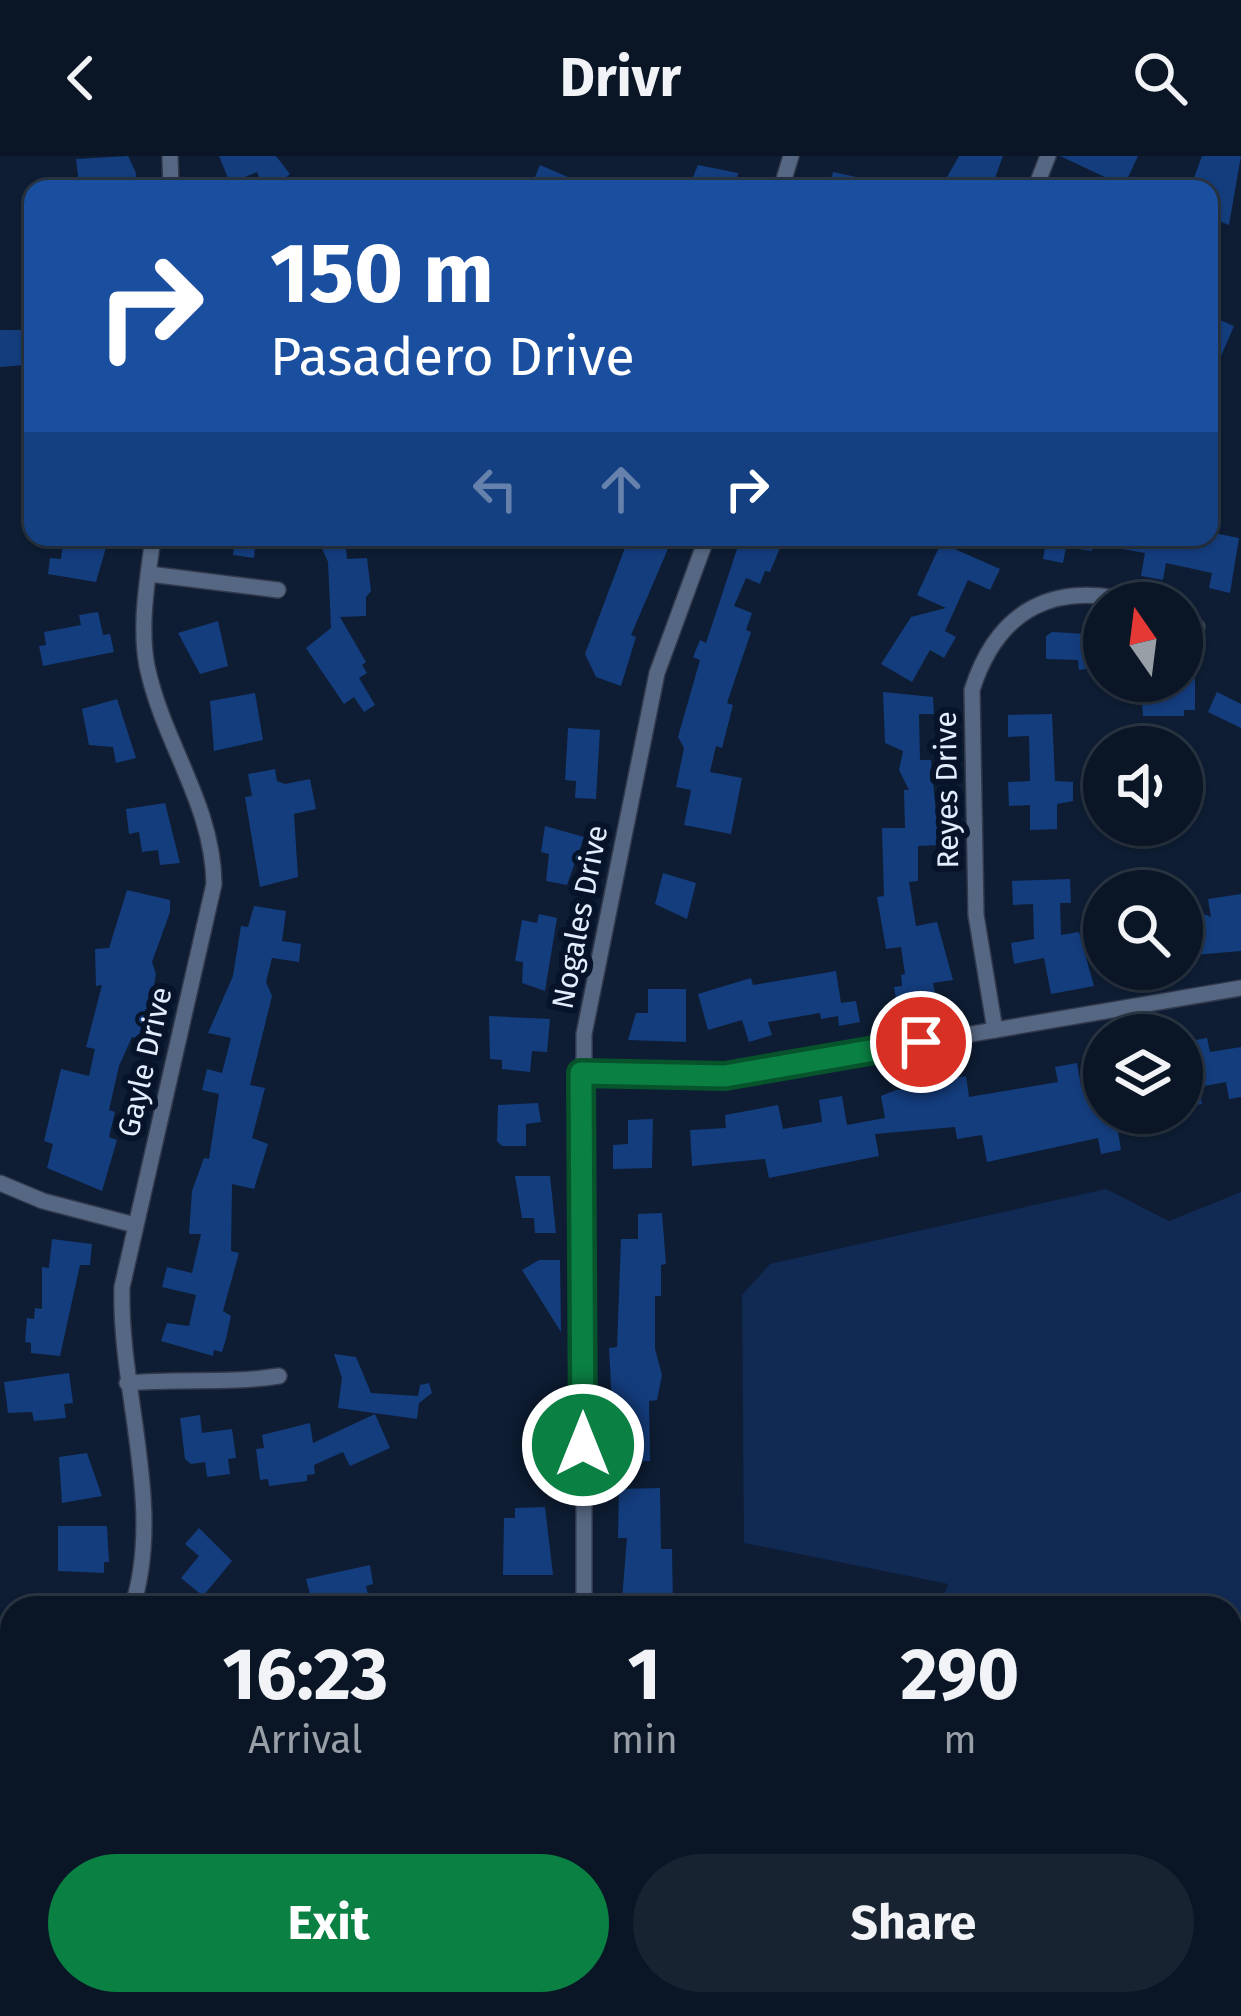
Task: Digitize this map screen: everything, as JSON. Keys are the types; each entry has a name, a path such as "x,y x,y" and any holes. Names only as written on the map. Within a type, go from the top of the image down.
{"street":[{"name":"Gayle Drive","path":"136,1596 143,1517 127,1383 122,1287 214,884 214,844 147,664 152,546"},
{"name":"Nogales Drive","path":"584,1596 581,1073 657,673 704,546"},
{"path":"149,574 278,590"},
{"name":"Reyes Drive","path":"995,1030 976,915 972,689 983,656 1007,623 1046,601 1083,596"},
{"path":"581,1073 725,1076 1241,988"},
{"path":"0,1183 43,1201 135,1225"},
{"path":"127,1383 184,1378 237,1383 279,1376"}],"shaded area":[{"path":"1106,1189 1169,1221 1241,1192 1241,1596 944,1596 948,1584 744,1543 742,1295 770,1264"}],"building":[{"path":"128,156 136,180 78,180 76,159"},
{"path":"219,156 276,156 290,174 283,180 260,180 257,172 229,180"},
{"path":"959,156 1003,156 994,180 945,180"},
{"path":"1060,156 1138,156 1127,180 1111,180"},
{"path":"1202,156 1241,156 1229,225 1218,221 1218,180 1193,180"},
{"path":"540,165 575,180 534,180"},
{"path":"698,165 738,173 737,180 692,180"},
{"path":"833,172 870,180 831,180"},
{"path":"1218,319 1234,326 1218,363"},
{"path":"0,330 24,330 24,365 0,367"},
{"path":"1218,534 1239,538 1230,593 1209,588 1212,573 1166,563 1163,580 1141,576 1145,553 1105,546 1218,546"},
{"path":"63,546 106,546 96,582 48,574 50,558 61,559"},
{"path":"234,546 255,546 254,558 233,555"},
{"path":"321,546 346,546 347,559 367,558 371,591 366,597 366,616 340,617 366,662 362,665 367,673 359,678 375,705 364,712 354,697 344,704 306,648 331,628 328,562"},
{"path":"626,546 669,546 631,635 636,637 621,686 596,677 585,654"},
{"path":"738,546 781,546 760,584 746,578 734,606 752,613 746,630 751,632 727,703 733,705 722,748 716,746 710,772 742,778 731,834 684,825 691,790 676,787 684,748 678,737 700,660 693,657 700,640 706,643"},
{"path":"940,546 1000,569 990,590 968,580 945,631 956,637 944,658 930,650 912,682 881,664 911,617 946,608 917,595"},
{"path":"1045,546 1093,546 1092,551 1066,547 1063,563 1043,559"},
{"path":"98,612 103,635 110,634 114,652 43,666 39,646 46,645 44,632 81,625 79,615"},
{"path":"218,621 228,666 200,674 178,633"},
{"path":"1052,632 1083,634 1083,669 1079,670 1078,660 1046,659 1046,636"},
{"path":"883,692 933,697 934,714 919,714 920,760 931,760 939,845 918,846 918,881 909,882 916,926 937,922 953,980 933,983 937,1005 898,1012 894,987 902,986 901,975 905,974 901,947 886,949 877,897 884,896 882,828 905,828 904,790 909,790 899,770 903,751 885,743"},
{"path":"1217,692 1241,704 1241,728 1208,712"},
{"path":"255,693 263,740 214,751 210,701"},
{"path":"117,699 136,758 116,763 113,747 89,745 82,709"},
{"path":"1142,702 1195,702 1195,710 1184,710 1184,716 1143,716"},
{"path":"1052,714 1055,781 1073,782 1073,801 1057,804 1057,829 1030,830 1030,805 1009,806 1008,782 1030,781 1029,736 1008,737 1008,715"},
{"path":"568,728 600,730 596,799 575,798 576,781 565,780"},
{"path":"275,769 277,781 285,784 310,779 316,809 294,814 298,877 260,887 245,797 252,796 248,774"},
{"path":"165,803 180,863 160,865 158,850 142,852 139,832 129,834 126,809"},
{"path":"545,826 584,837 567,885 546,881 549,854 541,852"},
{"path":"663,873 696,883 687,919 655,904"},
{"path":"1070,879 1071,903 1060,903 1061,935 1079,932 1083,988 1051,994 1044,958 1014,964 1011,943 1034,939 1033,904 1013,905 1012,881"},
{"path":"127,890 170,900 170,912 152,962 156,974 144,1040 132,1037 119,1066 109,1110 115,1112 109,1137 117,1140 102,1191 47,1168 53,1144 44,1141 61,1069 89,1076 95,1049 86,1047 102,985 96,986 95,949 109,948"},
{"path":"1241,894 1241,951 1203,954 1203,914 1211,917 1208,899"},
{"path":"254,906 286,911 282,941 301,944 299,962 272,958 266,982 272,996 250,1085 265,1088 252,1138 268,1144 254,1189 232,1184 231,1251 239,1253 223,1311 231,1316 226,1339 222,1352 214,1350 213,1356 161,1341 167,1323 189,1326 196,1295 162,1287 167,1267 192,1273 201,1234 189,1234 192,1191 204,1158 209,1159 219,1094 202,1090 207,1069 222,1073 231,1038 208,1033 233,976 241,926 248,927"},
{"path":"539,914 557,918 545,991 522,983 523,962 515,961 522,920 537,923"},
{"path":"836,971 841,1003 856,1001 860,1022 839,1026 838,1016 821,1019 820,1013 768,1022 772,1035 749,1042 742,1020 708,1030 698,994 751,978 753,985"},
{"path":"648,989 686,989 686,1042 628,1040 636,1013 648,1013"},
{"path":"489,1016 550,1019 547,1052 532,1051 530,1072 502,1069 502,1060 490,1059"},
{"path":"1207,1038 1210,1052 1241,1047 1241,1097 1229,1099 1226,1082 1203,1086 1203,1039"},
{"path":"1077,1063 1083,1086 1083,1134 1118,1134 1121,1150 1101,1154 1098,1138 987,1162 982,1135 957,1139 955,1127 875,1134 879,1156 769,1178 765,1159 692,1166 690,1130 726,1128 725,1115 778,1105 783,1129 822,1122 819,1100 842,1096 847,1125 885,1118 881,1096 896,1090 949,1085 948,1079 966,1076 969,1097 1058,1082 1055,1067"},
{"path":"538,1103 541,1122 526,1124 526,1146 502,1146 497,1141 498,1105"},
{"path":"653,1119 652,1168 613,1169 613,1145 628,1144 628,1120"},
{"path":"515,1176 550,1176 556,1233 535,1233 534,1218 522,1218"},
{"path":"662,1213 666,1264 661,1265 661,1296 655,1296 655,1349 662,1375 657,1400 649,1401 650,1461 615,1462 609,1348 617,1347 621,1239 638,1239 638,1214"},
{"path":"52,1239 92,1244 90,1265 80,1265 60,1356 31,1353 31,1343 25,1342 27,1318 34,1319 35,1308 42,1309 42,1267 49,1268"},
{"path":"539,1260 560,1260 561,1332 522,1270"},
{"path":"334,1354 356,1357 371,1393 418,1396 420,1385 429,1383 432,1393 419,1403 417,1419 338,1408 342,1378"},
{"path":"69,1373 73,1403 64,1404 66,1418 34,1421 32,1412 8,1413 4,1382"},
{"path":"375,1414 390,1448 350,1466 343,1452 314,1465 315,1474 307,1475 307,1481 269,1486 268,1479 260,1480 256,1449 264,1448 262,1435 310,1423 313,1443"},
{"path":"200,1415 202,1433 232,1429 236,1458 228,1459 230,1474 207,1477 205,1462 191,1464 185,1459 180,1418"},
{"path":"87,1453 102,1496 62,1503 59,1457"},
{"path":"660,1488 661,1549 672,1549 673,1596 622,1596 627,1538 618,1538 619,1489"},
{"path":"545,1507 553,1575 503,1575 504,1518 515,1518 515,1508"},
{"path":"58,1526 107,1526 109,1562 104,1562 104,1573 58,1571"},
{"path":"199,1528 232,1561 203,1596 181,1578 199,1556 185,1544"},
{"path":"370,1565 373,1584 366,1586 368,1596 310,1596 306,1579"}],"route":[{"path":"583,1445 581,1073 725,1076 921,1042"}]}
